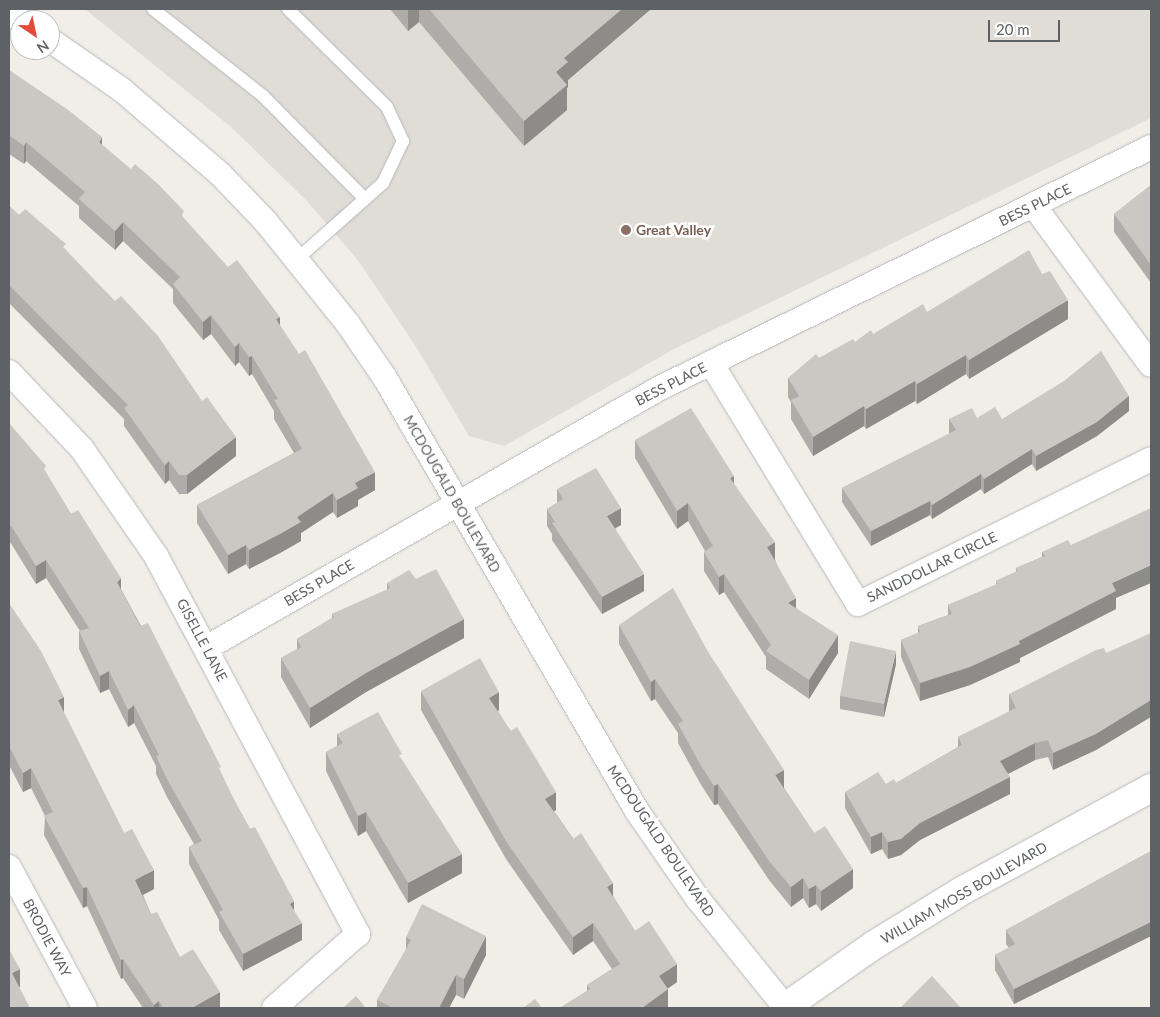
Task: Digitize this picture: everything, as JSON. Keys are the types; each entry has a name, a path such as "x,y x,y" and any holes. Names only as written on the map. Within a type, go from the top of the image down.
{"street":[{"name":"MCDOUGALD BOULEVARD","path":"60,47 122,90 173,131 221,175 297,259 348,324 385,378 637,811 698,899 785,1008"},
{"name":"BESS PLACE","path":"206,648 660,388 1151,147"},
{"path":"1034,206 1151,365"},
{"name":"SANDDOLLAR CIRCLE","path":"711,363 858,604 1151,459"},
{"name":"GISELLE LANE","path":"9,372 82,449 120,500 156,556 358,934 274,1008"},
{"name":"WILLIAM MOSS BOULEVARD","path":"785,1008 874,945 965,889 1151,788"},
{"name":"BRODIE WAY","path":"9,867 86,1008"}],"lane":[{"path":"153,9 263,96 365,199"},
{"path":"288,9 387,107 403,141 383,183 297,259"}],"shaded area":[{"name":"Great Valley","path":"85,9 1151,9 1151,118 674,349 504,446 469,436 415,345 357,259 306,200 231,127"}],"building":[{"path":"429,9 622,9 564,58 568,62 556,72 567,85 524,121"},
{"path":"9,70 67,109 102,137 99,142 131,169 135,164 158,184 184,211 182,216 228,267 237,260 280,317 276,319 299,354 305,350 375,472 355,483 358,488 337,500 333,493 297,517 301,522 249,550 246,545 228,555 197,505 302,449 274,400 278,399 252,356 249,357 239,343 235,347 211,315 203,322 173,284 180,277 123,222 115,231 79,199 85,192 26,142 24,146 9,135"},
{"path":"1151,185 1151,265 1114,214"},
{"path":"9,206 19,215 25,209 66,244 63,247 115,301 121,296 158,336 202,401 207,397 236,437 187,475 179,475 169,461 165,465 124,408 128,405 9,285"},
{"path":"1029,250 1042,274 1050,271 1068,300 969,360 966,355 917,384 915,381 866,409 864,406 813,437 791,400 799,396 788,378 816,354 819,358 853,339 855,342 871,330 873,334 923,304 927,312"},
{"path":"1101,351 1129,396 1097,422 1036,456 1032,449 984,479 981,474 932,505 930,501 871,531 842,488 956,430 949,419 972,408 977,418 995,407 1002,419 1064,381"},
{"path":"691,408 734,476 730,478 775,542 767,547 796,598 788,603 838,635 809,680 766,651 771,645 724,574 719,577 704,552 713,546 688,503 677,511 635,440"},
{"path":"9,423 46,466 44,469 71,514 78,510 121,578 117,582 140,626 148,623 221,767 219,768 232,796 250,829 255,827 294,901 290,904 302,923 243,954 219,912 223,910 189,847 202,841 167,779 156,756 159,755 134,705 128,710 109,671 100,676 79,631 89,628 46,560 36,566 9,524"},
{"path":"596,468 621,508 607,516 644,574 602,597 552,523 555,522 547,509 563,499 557,489"},
{"path":"1151,508 1151,565 1112,583 1116,591 1019,641 1020,644 970,667 920,683 901,640 920,632 918,626 952,614 948,605 997,584 996,581 1017,571 1016,568 1045,556 1042,552 1068,540 1071,545"},
{"path":"436,569 464,619 366,673 310,708 281,658 301,647 297,639 334,617 332,614 390,588 387,583 409,570 416,579"},
{"path":"673,588 707,650 784,770 775,775 814,833 825,826 853,869 821,891 816,885 809,889 803,878 791,887 769,861 718,784 714,786 700,764 678,724 683,721 655,679 651,682 619,625"},
{"path":"9,603 41,651 64,697 58,700 124,833 132,829 154,870 135,880 151,914 157,912 180,957 193,949 220,992 192,1008 163,1008 159,1001 154,1005 123,959 121,960 87,887 83,888 44,816 53,812 31,768 23,773 9,746"},
{"path":"1151,633 1151,700 1096,734 1053,753 1048,740 1035,743 1000,761 1010,777 920,823 901,839 888,842 882,832 871,837 845,792 878,772 886,784 894,779 896,783 962,745 958,737 1016,708 1009,694 1096,650 1104,648 1106,653"},
{"path":"850,641 896,651 884,704 840,696"},
{"path":"480,658 499,692 489,698 511,731 517,727 556,792 545,799 573,839 581,833 613,883 607,887 635,931 649,921 677,964 659,976 668,989 642,1008 560,1008 590,989 587,985 620,964 593,923 573,937 506,841 421,691"},
{"path":"378,712 402,754 399,755 462,854 408,883 366,812 358,816 326,752 343,743 337,734"},
{"path":"1151,851 1151,922 1014,989 995,955 1015,944 1006,930"},
{"path":"422,904 486,936 464,979 456,975 439,1008 393,1008 377,1000 411,940 406,937"},
{"path":"9,949 20,969 12,973 30,1008 9,1008"},
{"path":"932,976 961,1008 901,1007"},
{"path":"356,996 366,1008 343,1008"},
{"path":"535,999 542,1008 523,1008"}],"place":[{"name":"Great Valley","path":"626,230"}]}
